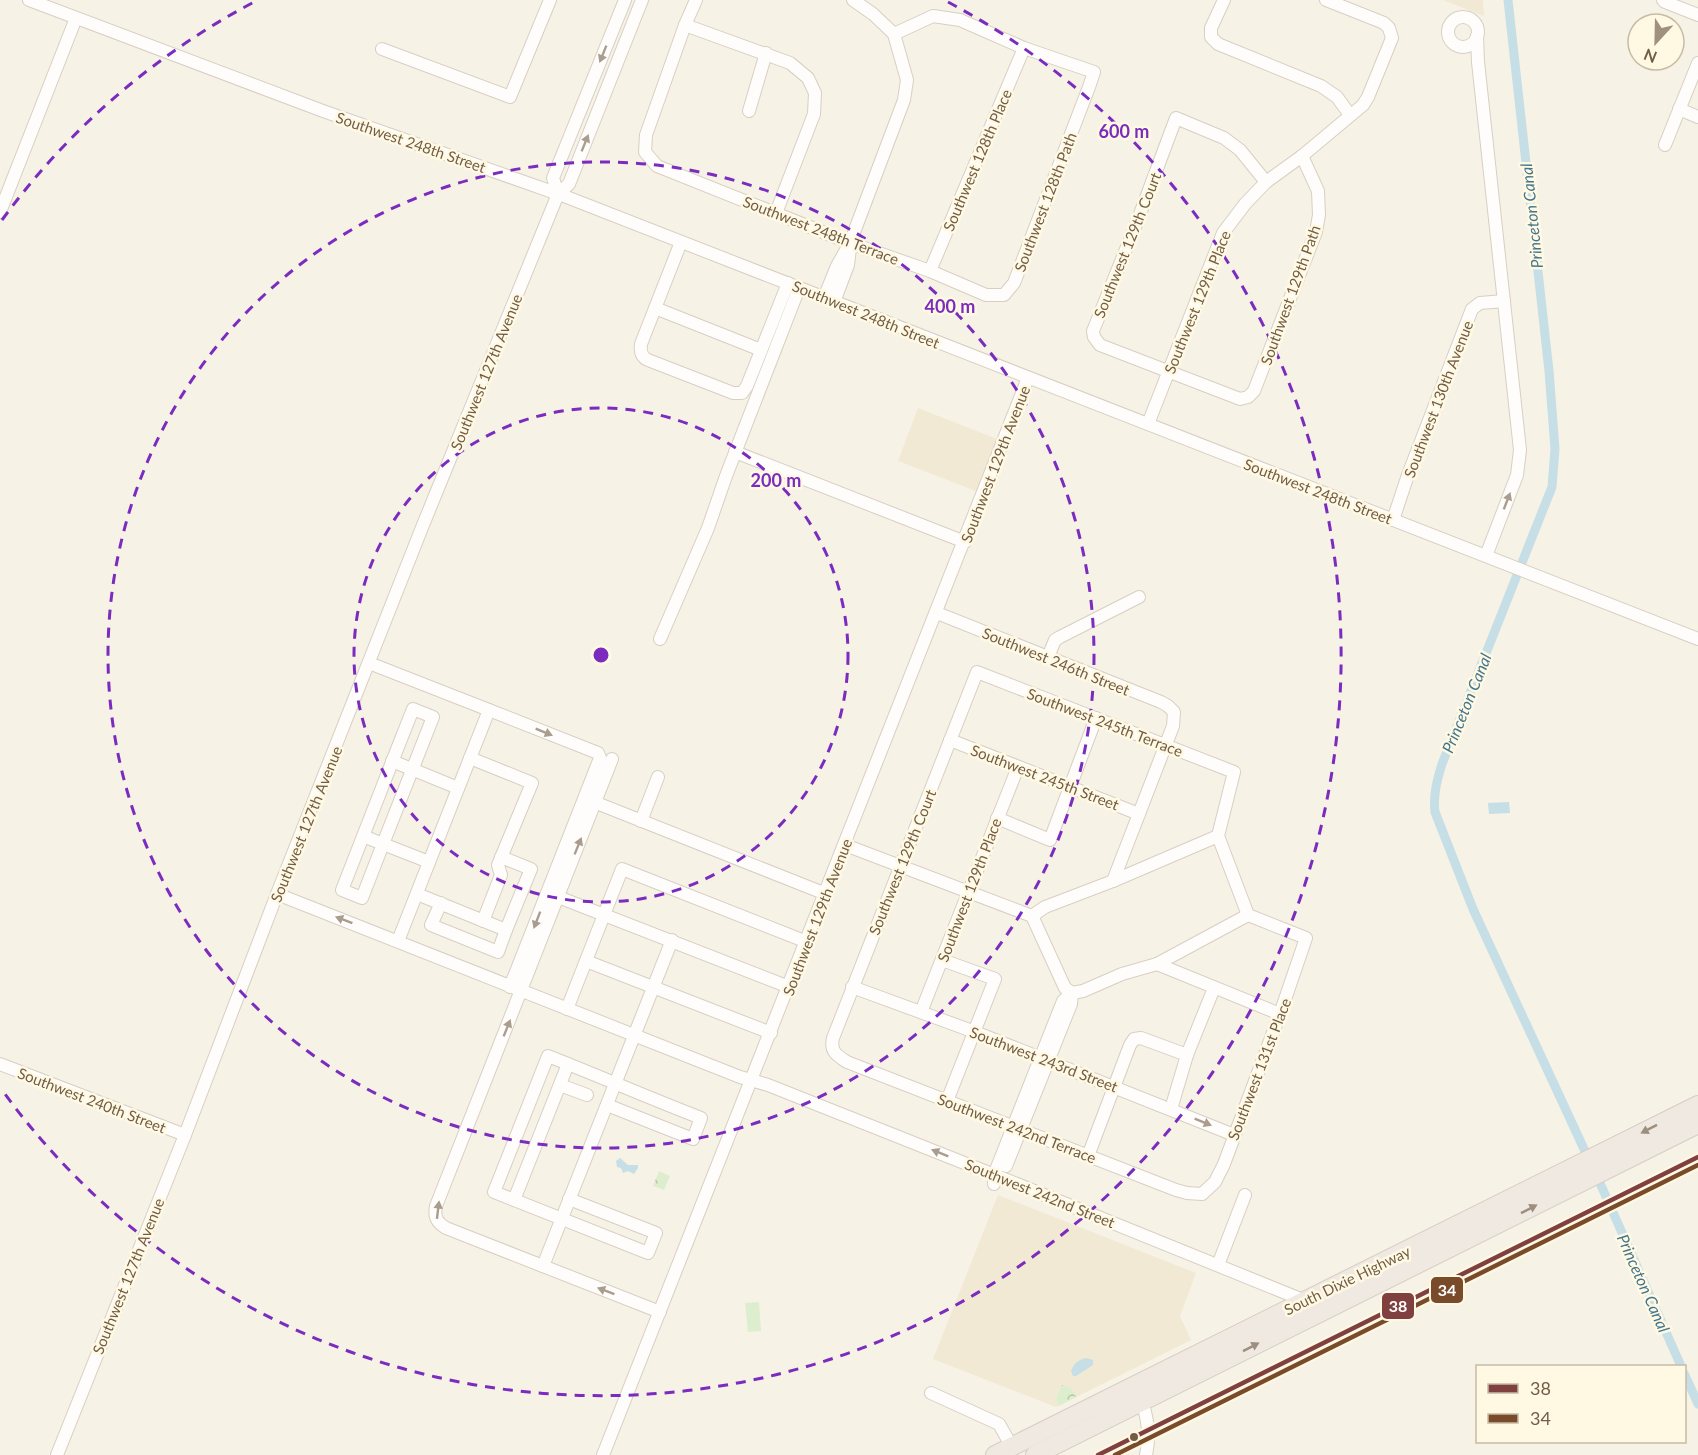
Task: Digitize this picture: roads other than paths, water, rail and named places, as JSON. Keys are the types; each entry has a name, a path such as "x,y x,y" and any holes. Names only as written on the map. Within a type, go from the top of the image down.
{"highway":[{"name":"South Dixie Highway","path":"1035,1455 1379,1283 1602,1162 1698,1105"},
{"name":"South Dixie Highway","path":"1602,1162 1698,1124"},
{"name":"South Dixie Highway","path":"1004,1451 1493,1207 1577,1175"},
{"path":"1379,1283 1402,1262 1483,1222 1488,1218 1493,1207"},
{"path":"1004,1451 1057,1433 1119,1402 1135,1400 1142,1402 1147,1392 1155,1384 1219,1352 1233,1336"}],"street":[{"name":"Southwest 248th Street","path":"29,0 323,111 558,194 1698,639"},
{"path":"382,49 510,97 550,0"},
{"name":"Southwest 127th Avenue","path":"558,194 553,178 625,0"},
{"name":"Southwest 127th Avenue","path":"57,1455 427,515 558,194 569,184 642,0"},
{"path":"696,0 685,25 790,63 808,78 815,93 814,114 776,213"},
{"path":"829,300 837,266 850,243 904,100 907,80 894,34 873,14 853,0"},
{"path":"1224,0 1211,28 1211,37 1218,44 1321,86 1337,98 1350,115"},
{"name":"Southwest 129th Place","path":"1148,424 1223,232 1266,182 1302,156 1363,105 1368,97 1392,38 1389,28 1384,23 1326,0"},
{"path":"1663,0 1698,15"},
{"path":"894,34 933,16 960,20 1024,48"},
{"path":"1478,62 1449,38 1449,26 1454,20 1462,17 1473,21 1477,28 1478,62 1520,457 1517,475 1486,556"},
{"path":"0,212 76,18"},
{"name":"Southwest 248th Terrace","path":"685,25 646,135 645,152 657,166 850,243 930,271 986,296 1004,295"},
{"path":"1462,47 1473,43 1477,36"},
{"name":"Southwest 128th Path","path":"1004,295 1014,283 1094,72 1024,48"},
{"name":"Southwest 128th Place","path":"930,271 1024,48"},
{"path":"749,111 766,53"},
{"path":"1665,145 1698,63"},
{"path":"1679,109 1698,117"},
{"name":"Southwest 129th Court","path":"1168,371 1100,345 1094,338 1093,332 1176,118 1224,138 1240,150 1266,182"},
{"name":"Southwest 129th Path","path":"1168,371 1240,399 1248,397 1254,391 1317,232 1318,191 1302,156"},
{"path":"681,242 641,344 642,355 646,360 741,394 747,386 761,350 793,285"},
{"path":"660,639 708,528 793,285"},
{"name":"Southwest 130th Avenue","path":"1393,520 1472,309 1480,303 1504,301"},
{"path":"655,308 761,350"},
{"name":"Southwest 129th Avenue","path":"603,1455 1028,378"},
{"path":"735,452 964,542"},
{"path":"1048,657 1055,640 1139,597"},
{"name":"Southwest 246th Street","path":"937,613 1168,706 1174,712 1174,721 1166,746"},
{"path":"369,663 598,753 600,758 590,801"},
{"name":"Southwest 129th Court","path":"834,1053 833,1038 852,987 977,672"},
{"name":"Southwest 245th Terrace","path":"977,672 1234,772 1218,836"},
{"path":"413,709 433,717 362,898 342,890 392,761 413,709"},
{"path":"398,941 489,710"},
{"path":"997,818 1050,840 1096,718"},
{"name":"Southwest 245th Street","path":"950,740 1139,814"},
{"path":"1113,881 1166,746"},
{"path":"470,758 532,783 498,865 501,875 483,921"},
{"path":"612,759 590,801 516,989 435,1214 437,1221 446,1228 660,1312"},
{"path":"392,761 458,788"},
{"name":"Southwest 129th Place","path":"921,1012 1018,767"},
{"path":"641,821 658,777"},
{"path":"590,801 826,894"},
{"path":"363,836 429,862"},
{"path":"846,841 1035,914 1065,988 1071,993 1083,991 1122,974 1157,964 1248,915 1218,836 1113,881 1044,907 1035,914"},
{"path":"441,903 431,926 498,952 531,869 501,857"},
{"path":"567,1009 622,869 807,942"},
{"name":"Southwest 242nd Street","path":"278,894 740,1077 768,1085 998,1176 1326,1310"},
{"path":"417,894 506,930"},
{"path":"553,895 789,987"},
{"name":"Southwest 131st Place","path":"1202,1194 1211,1187 1220,1173 1281,1014 1306,938 1248,915"},
{"path":"543,1266 672,940"},
{"path":"942,960 995,979 947,1101"},
{"path":"586,961 771,1033"},
{"path":"1157,964 1281,1014"},
{"name":"Southwest 243rd Street","path":"852,987 975,1032 1234,1135"},
{"path":"1171,1109 1187,1055 1214,988"},
{"path":"998,1176 1044,1060 1071,1004 1071,993"},
{"path":"1088,1156 1130,1045 1137,1037 1187,1055"},
{"name":"Southwest 242nd Terrace","path":"834,1053 847,1062 1176,1190 1202,1194"},
{"path":"569,1199 656,1233 648,1253 494,1192 548,1056 701,1118 693,1139 607,1105"},
{"name":"Southwest 240th Street","path":"0,1064 184,1135"},
{"path":"514,1200 568,1064"},
{"path":"560,1084 587,1095"},
{"path":"1218,1265 1245,1195"},
{"path":"931,1393 999,1424 1004,1451"},
{"path":"1142,1402 1147,1416 1146,1455"}],"water":[{"path":"1509,802 1510,813 1489,814 1488,803"},
{"path":"620,1158 628,1165 638,1165 634,1174 628,1171 623,1173 621,1168 617,1167 616,1161"},
{"path":"1086,1358 1093,1360 1093,1365 1073,1376 1071,1371 1073,1366"}],"waterway":[{"name":"Princeton Canal","path":"1508,0 1549,371 1555,449 1552,487 1442,764 1436,788 1435,812 1473,909 1590,1162"},
{"name":"Princeton Canal","path":"1596,1174 1681,1365"},
{"name":"Princeton Canal","path":"1686,1377 1698,1404"}]}
